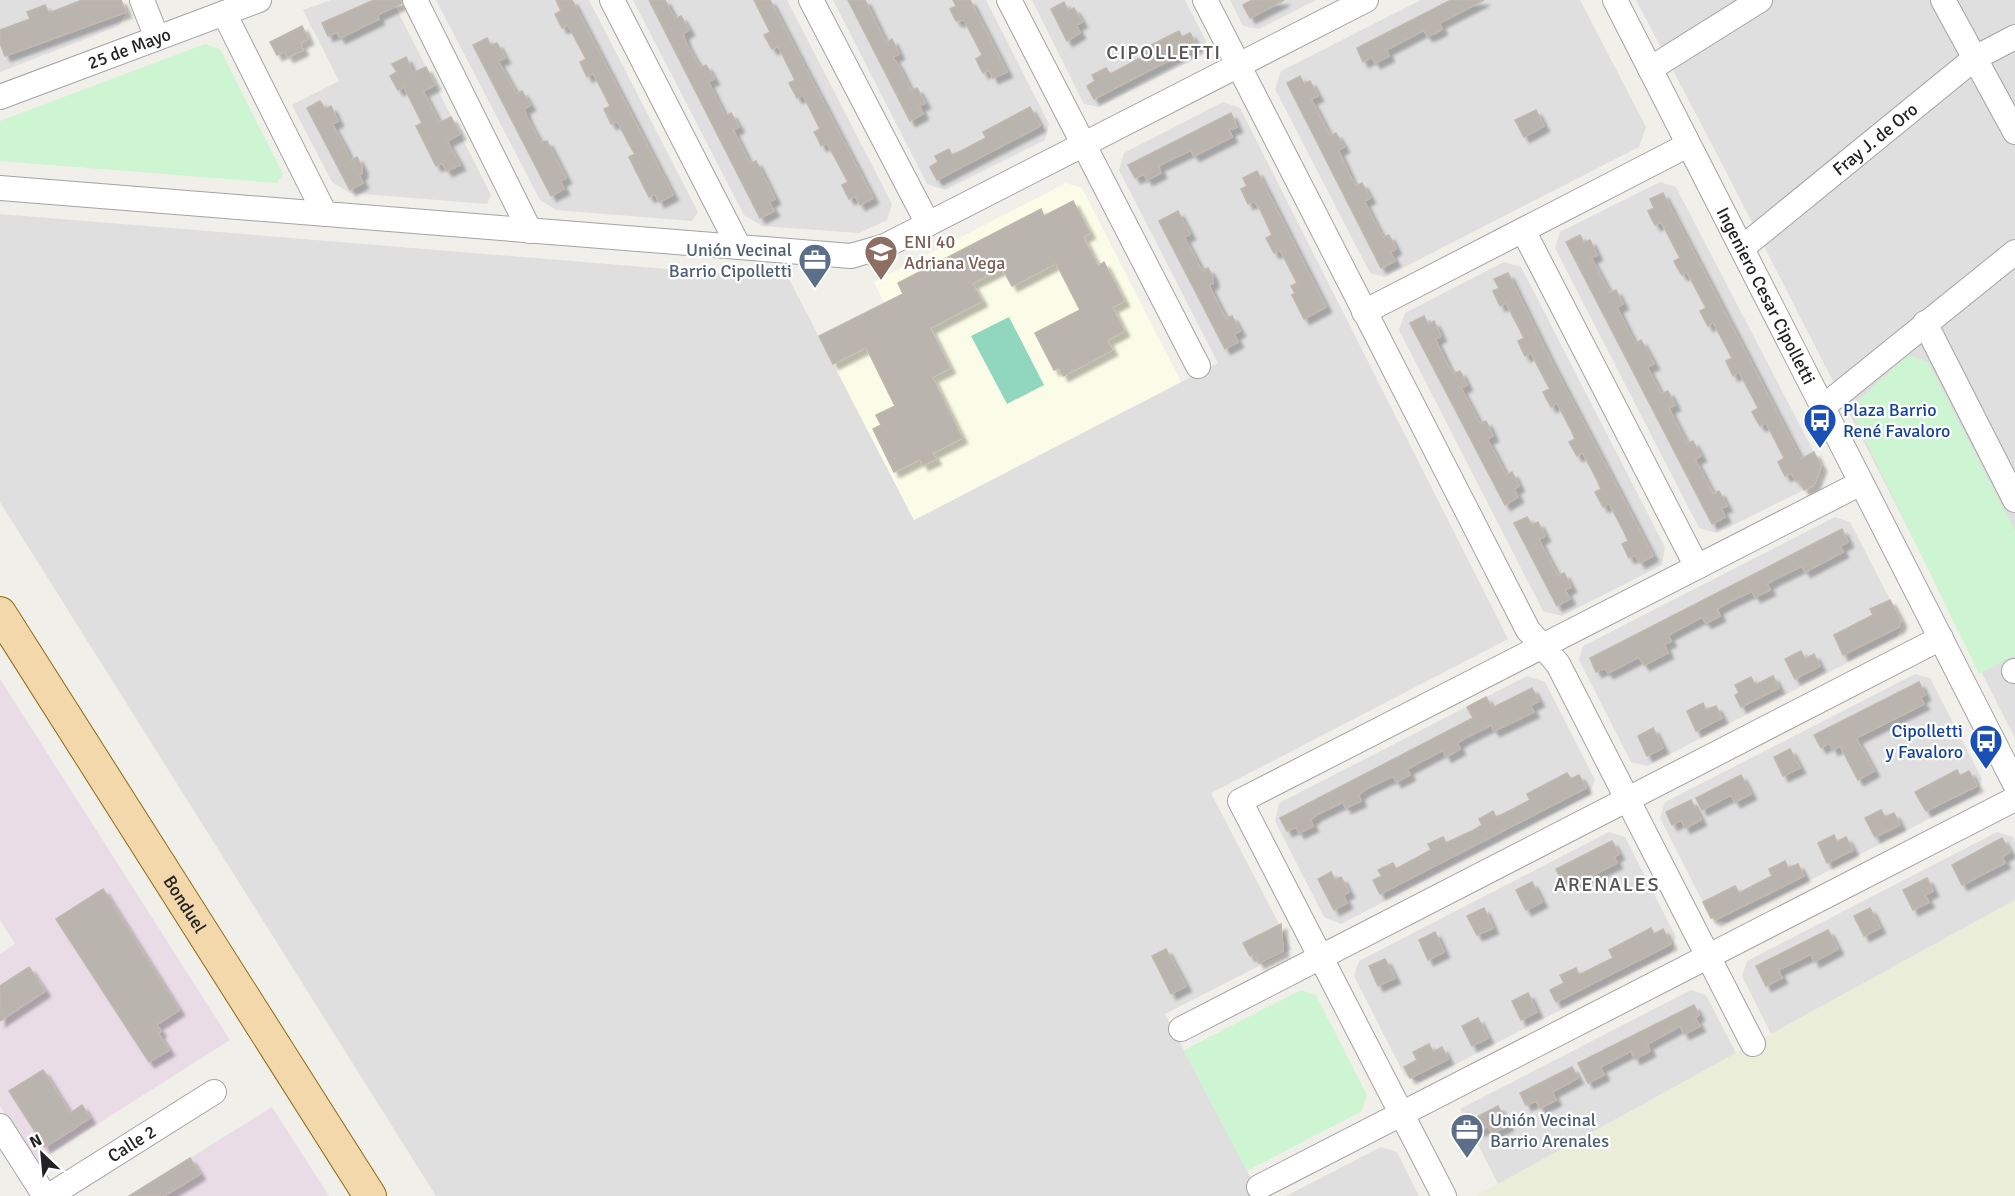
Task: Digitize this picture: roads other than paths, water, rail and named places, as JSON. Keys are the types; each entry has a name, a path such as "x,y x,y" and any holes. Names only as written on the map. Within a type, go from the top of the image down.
{"main road":[{"name":"Bonduel","path":"0,613 370,1196"}],"street":[{"path":"142,0 157,38"},
{"name":"25 de Mayo","path":"0,97 259,0"},
{"path":"415,0 530,231"},
{"path":"612,0 740,247"},
{"path":"811,0 928,224"},
{"path":"1009,0 1198,366"},
{"path":"1205,0 1528,630 1558,664 1753,1044"},
{"path":"0,188 851,256 876,250 1366,0"},
{"name":"Ingeniero Cesar Cipolletti","path":"1615,0 2015,784"},
{"path":"1650,69 1760,0"},
{"path":"1943,0 2015,132"},
{"path":"224,13 325,214"},
{"name":"Fray J. de Oro","path":"1742,248 1975,58 2015,37"},
{"path":"1365,312 1688,145"},
{"path":"1522,230 1697,567"},
{"path":"1823,408 2015,252"},
{"path":"1925,323 2015,500"},
{"path":"1444,1196 1240,801 1861,483"},
{"path":"1181,1029 1941,638"},
{"path":"1259,1187 2015,799"},
{"name":"Calle 2","path":"47,1196 214,1092"},
{"path":"0,1126 47,1196"}],"place":[{"name":"ENI 40 Adriana Vega","path":"881,281"},
{"name":"Unión Vecinal Barrio Cipolletti","path":"815,289"},
{"name":"Plaza Barrio René Favaloro","path":"1820,449"},
{"name":"Cipolletti y Favaloro","path":"1986,770"},
{"name":"Unión Vecinal Barrio Arenales","path":"1467,1159"}],"district":[{"name":"CIPOLLETTI","path":"1164,52"},
{"name":"ARENALES","path":"1607,884"}]}
